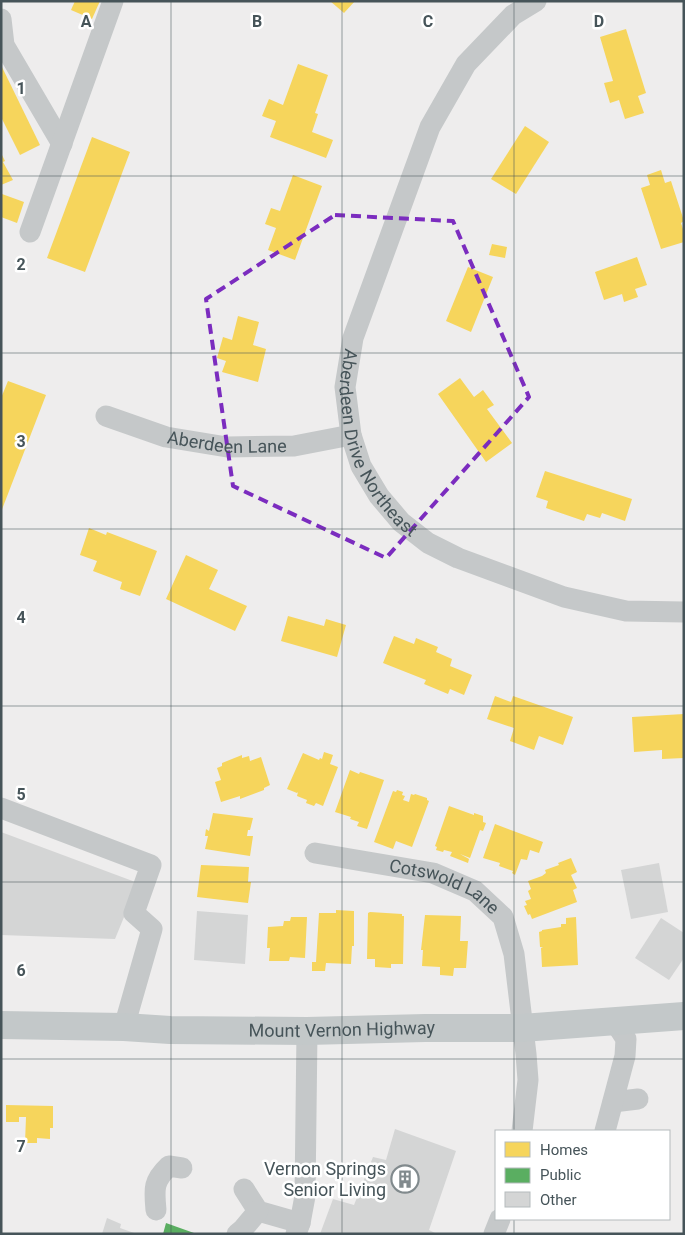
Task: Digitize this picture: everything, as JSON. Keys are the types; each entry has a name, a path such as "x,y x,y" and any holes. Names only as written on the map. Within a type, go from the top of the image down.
{"main road":[{"name":"Mount Vernon Highway","path":"1,1025 124,1027 170,1030 307,1031 425,1028 523,1035 644,1018 684,1016"}],"street":[{"path":"30,232 113,1"},
{"name":"Aberdeen Drive Northeast","path":"536,1 513,15 466,64 430,127 353,338 345,387 351,435 361,466 378,496 401,522 428,543 458,558 564,597 626,611 684,612"},
{"path":"1,19 4,45 62,144"},
{"name":"Aberdeen Lane","path":"106,416 166,437 227,447 294,446 351,435"},
{"path":"1,808 151,865 134,913 152,929 124,1027"},
{"name":"Cotswold Lane","path":"315,853 433,873 475,891 503,917 514,954 528,1080 522,1130"},
{"path":"605,1130 625,1056 626,1039 614,1022"},
{"path":"244,1189 258,1211 298,1228 305,1196 307,1031"},
{"path":"613,1102 638,1099"},
{"path":"156,1210 154,1192 159,1176 169,1166 182,1168"},
{"path":"237,1234 258,1211"},
{"path":"494,1234 500,1220"}],"highlighted area":[{"path":"335,215 453,221 529,397 386,558 233,486 206,299"}],"building: Homes":[{"path":"75,1 100,1 92,19 71,10"},
{"path":"330,1 355,1 344,13"},
{"path":"626,29 646,93 638,96 644,113 625,119 619,100 610,103 604,83 613,81 600,37"},
{"path":"298,64 328,75 315,113 318,114 312,132 333,140 326,158 270,137 276,121 262,116 269,99 283,105"},
{"path":"1,65 40,145 20,155 1,117"},
{"path":"525,126 549,142 516,194 491,179"},
{"path":"92,137 130,152 85,272 47,258"},
{"path":"1,153 5,161 3,162 13,180 1,185"},
{"path":"661,170 665,183 671,181 684,221 681,223 684,232 684,242 661,249 641,188 650,185 647,175"},
{"path":"293,175 322,186 295,260 268,250 276,228 265,224 271,208 280,211"},
{"path":"2,194 24,202 17,223 1,217"},
{"path":"492,244 507,247 505,258 489,255"},
{"path":"637,257 647,285 635,289 638,297 624,302 622,294 604,300 595,272"},
{"path":"468,267 493,277 471,332 446,321"},
{"path":"238,316 259,322 253,345 266,349 258,382 222,372 226,361 217,358 223,337 232,340"},
{"path":"460,378 474,397 483,390 494,405 487,409 512,443 486,462 438,394"},
{"path":"8,381 46,395 1,512 1,398"},
{"path":"545,471 632,499 625,521 602,513 600,518 587,514 584,521 546,508 548,501 536,497"},
{"path":"89,528 106,535 107,532 157,551 140,596 120,589 122,582 93,571 97,561 80,555"},
{"path":"186,555 218,570 209,589 247,606 235,631 166,599"},
{"path":"288,616 324,626 326,619 346,625 337,657 281,641"},
{"path":"394,636 414,644 416,638 438,647 436,652 452,659 450,666 472,675 464,695 450,689 448,694 424,684 426,680 383,663"},
{"path":"495,696 511,702 513,696 573,717 563,745 539,736 534,750 510,741 514,728 487,719"},
{"path":"684,714 684,758 662,759 662,750 634,752 632,717"},
{"path":"324,752 333,755 330,764 338,767 323,806 316,803 314,806 306,803 307,800 297,796 298,792 287,789 303,753 319,760 320,758 322,759"},
{"path":"242,755 242,758 249,756 250,761 261,757 270,785 264,788 264,790 240,799 240,796 221,802 215,782 221,780 217,768 222,766 222,763"},
{"path":"350,770 384,780 367,829 357,826 359,822 350,819 351,817 335,812"},
{"path":"397,790 403,792 402,795 405,796 403,800 409,802 411,794 415,794 427,798 429,801 412,847 396,841 393,849 374,842 393,791 396,792"},
{"path":"449,806 474,815 474,813 483,816 483,822 486,823 483,831 480,830 470,858 460,854 469,859 468,863 450,856 452,852 436,850 437,847 435,846"},
{"path":"213,813 253,818 247,836 253,836 250,856 205,849 208,836 205,836 206,829 209,831"},
{"path":"495,824 543,842 539,853 530,850 527,860 521,859 515,875 512,873 513,871 499,866 500,863 483,858"},
{"path":"571,858 577,872 571,875 577,888 573,890 577,902 532,919 524,906 527,905 525,901 531,899 528,891 531,889 528,881 542,876 546,873 545,870"},
{"path":"201,865 249,867 248,882 251,882 248,903 197,897"},
{"path":"336,910 354,911 354,946 352,946 351,964 326,963 325,971 312,971 312,962 316,962 319,913 336,913"},
{"path":"368,913 402,914 404,916 403,964 391,964 391,968 375,967 375,959 367,959"},
{"path":"425,915 461,916 460,941 468,941 466,968 454,968 453,976 440,975 440,967 422,966 423,950 421,950"},
{"path":"291,917 307,917 305,958 290,957 289,961 269,961 270,948 267,948 268,927 283,926 284,921 290,921"},
{"path":"576,917 578,965 542,967 541,948 543,947 540,947 539,932 561,927 561,924 566,924 566,918"},
{"path":"6,1105 53,1106 53,1128 50,1128 50,1139 37,1138 37,1143 25,1143 26,1117 19,1117 19,1122 6,1122"}],"building: Public":[{"path":"166,1223 194,1233 194,1234 163,1234"}],"building: Other":[{"path":"1,832 138,883 115,939 1,935"},
{"path":"659,863 668,912 631,919 621,870"},
{"path":"197,911 248,915 245,964 194,960"},
{"path":"661,918 684,933 684,958 669,980 635,958"},
{"name":"Vernon Springs Senior Living","path":"395,1129 456,1151 429,1230 437,1234 320,1234 333,1199 354,1205 373,1157 386,1160"},
{"path":"107,1218 121,1224 120,1228 137,1234 102,1234"}],"place":[{"name":"Vernon Springs Senior Living","path":"405,1179"}]}
